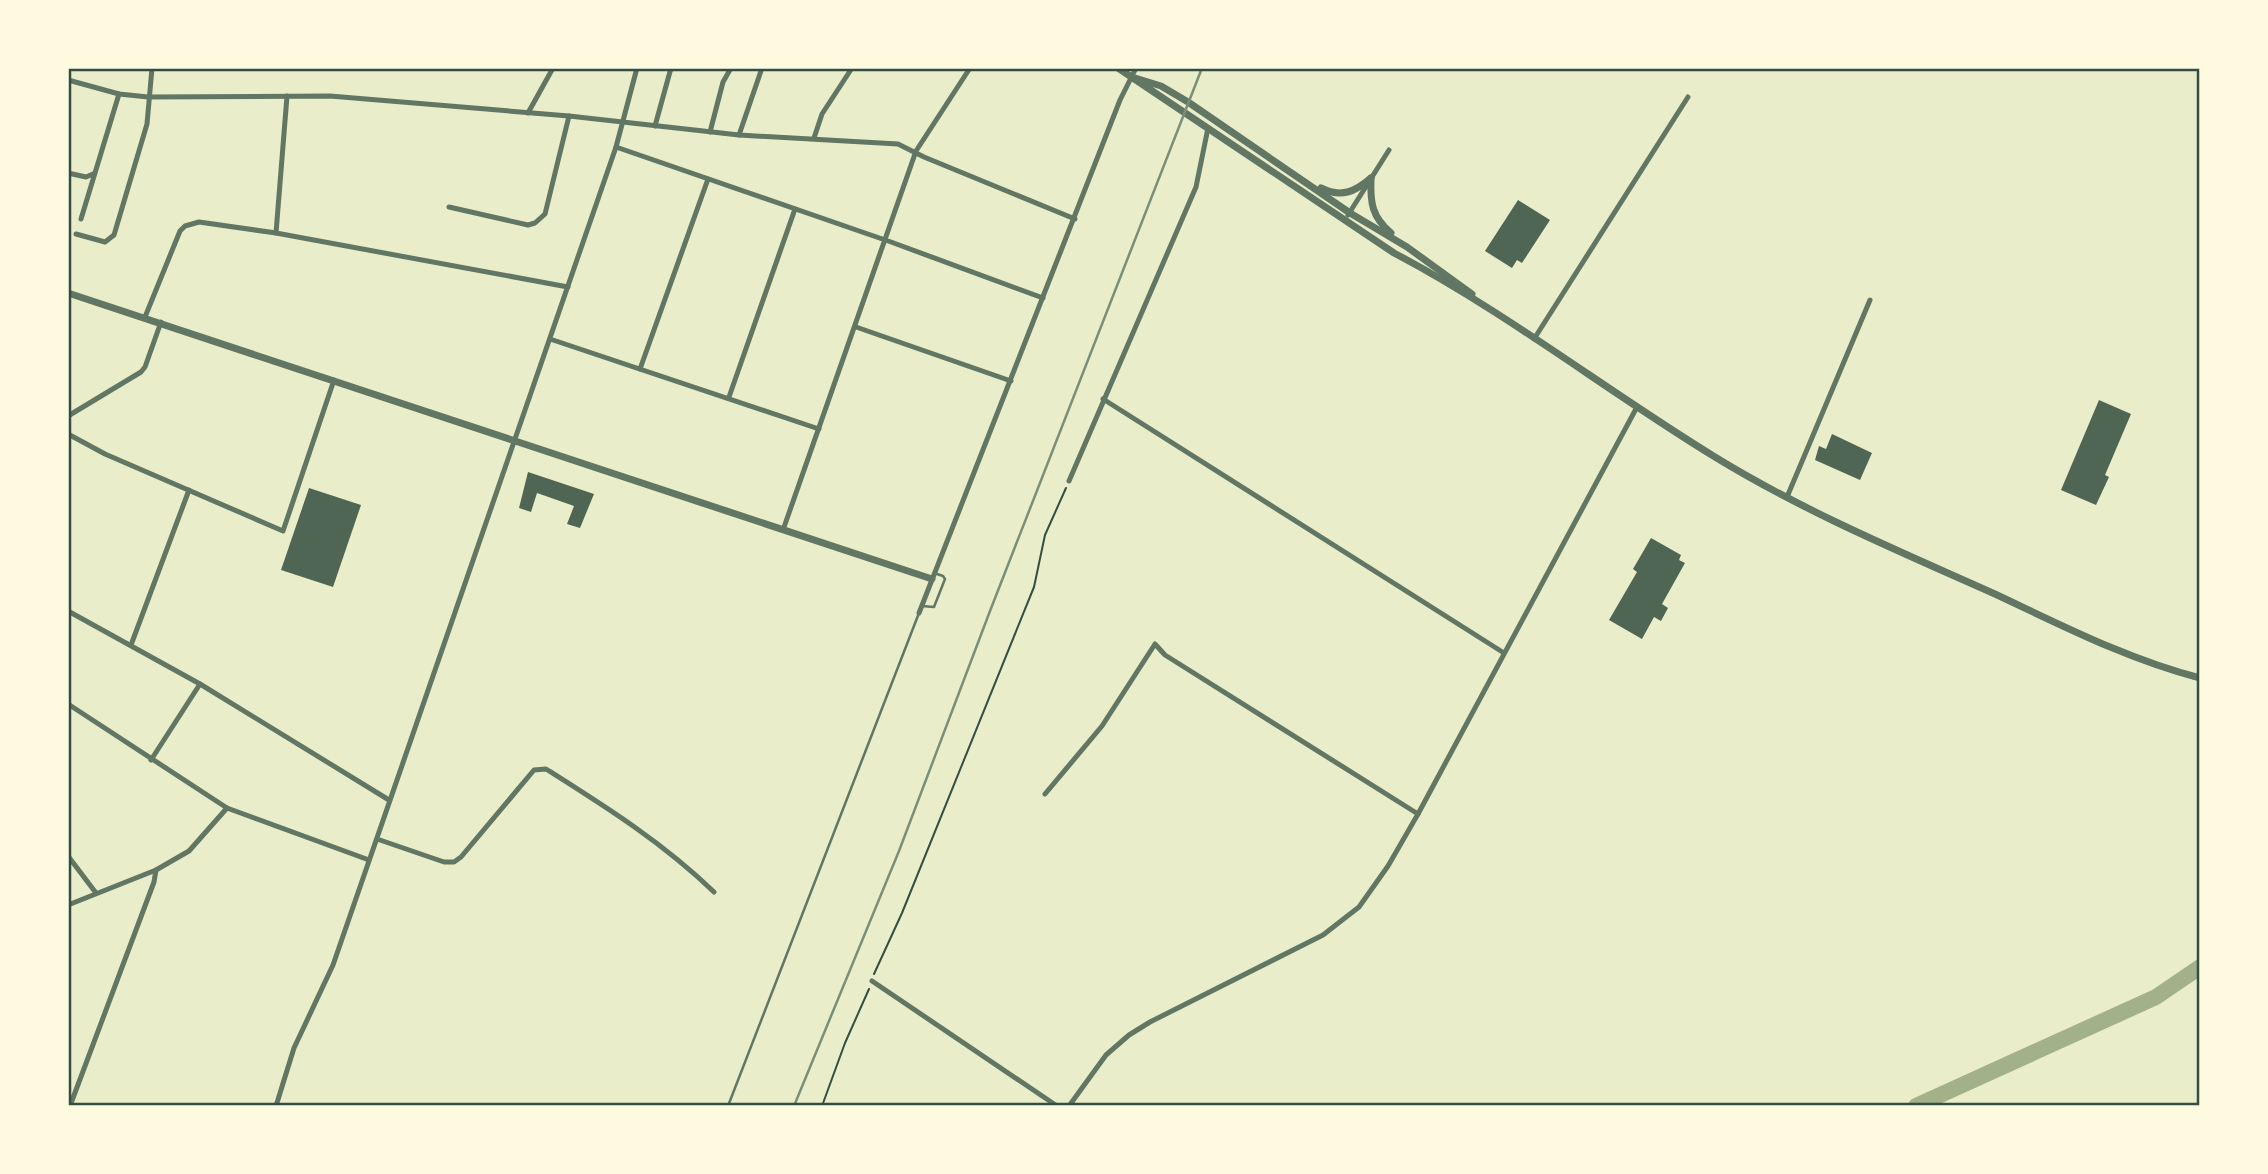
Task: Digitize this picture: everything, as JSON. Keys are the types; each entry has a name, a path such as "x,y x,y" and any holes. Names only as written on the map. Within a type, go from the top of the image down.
{"street":[{"path":"76,234 105,242 114,234 148,124 152,68"},
{"path":"276,1106 294,1048 333,965 377,839 616,147 637,68"},
{"path":"655,126 671,68"},
{"path":"710,132 723,82 731,68"},
{"path":"739,135 762,68"},
{"path":"814,138 822,114 852,68"},
{"path":"783,530 916,151 970,68"},
{"path":"1118,68 1344,221 1499,316 1716,458 1787,497 1897,551 2084,635 2164,668 2200,678"},
{"path":"921,610 1136,68"},
{"path":"528,113 552,69"},
{"path":"1131,77 1161,86 1188,102 1350,213 1407,247"},
{"path":"68,80 119,94 148,97 330,96 569,116 739,135 898,144 1074,219"},
{"path":"80,219 119,94"},
{"path":"276,233 287,96"},
{"path":"1534,339 1688,97"},
{"path":"449,208 528,225 541,219 545,214 569,116"},
{"path":"1069,481 1196,187 1208,128"},
{"path":"616,147 1043,298"},
{"path":"1344,221 1389,150"},
{"path":"68,173 86,177 93,174"},
{"path":"640,369 708,178"},
{"path":"1305,180 1331,193 1345,194 1358,189 1371,178"},
{"path":"1371,178 1372,211 1379,223 1499,316"},
{"path":"729,397 795,209"},
{"path":"145,317 180,231 185,226 199,222 276,233 568,287"},
{"path":"68,293 783,530 933,576"},
{"path":"1787,497 1870,300"},
{"path":"68,416 141,372 160,322"},
{"path":"856,327 1011,381"},
{"path":"550,339 819,429"},
{"path":"68,434 105,454 283,531 334,380"},
{"path":"1103,399 1504,653"},
{"path":"1069,1106 1106,1055 1129,1035 1323,935 1359,907 1388,866 1418,814 1637,407"},
{"path":"131,645 189,490"},
{"path":"68,611 200,684 389,800"},
{"path":"1045,794 1102,726 1155,645 1164,655 1418,814"},
{"path":"151,760 200,684"},
{"path":"68,704 227,808 369,860"},
{"path":"377,839 444,862 454,862 534,771 546,769 621,815 681,859 714,892"},
{"path":"68,905 156,870 189,851 227,808"},
{"path":"68,856 96,893"},
{"path":"70,1106 154,882 156,870"},
{"path":"872,981 1057,1106"}],"lane":[{"path":"728,1106 921,610 934,607 945,579 943,576 933,576"}],"path":[{"path":"822,1106 845,1043 1034,587 1045,535 1069,481"}],"building":[{"path":"1518,200 1550,220 1522,263 1517,260 1512,268 1485,251"},
{"path":"2099,400 2131,414 2105,475 2109,477 2096,505 2061,490"},
{"path":"1832,434 1872,453 1860,480 1815,460 1819,446 1826,449"},
{"path":"528,472 594,494 580,528 567,524 574,506 537,493 531,512 519,508"},
{"path":"309,488 361,505 333,587 281,570"},
{"path":"1651,538 1681,555 1679,560 1685,563 1662,604 1668,608 1661,621 1654,617 1642,639 1609,620 1637,572 1633,569"}],"waterway":[{"path":"1916,1106 2156,997 2200,967"}],"railway":[{"path":"794,1106 899,851 1202,68"}]}
